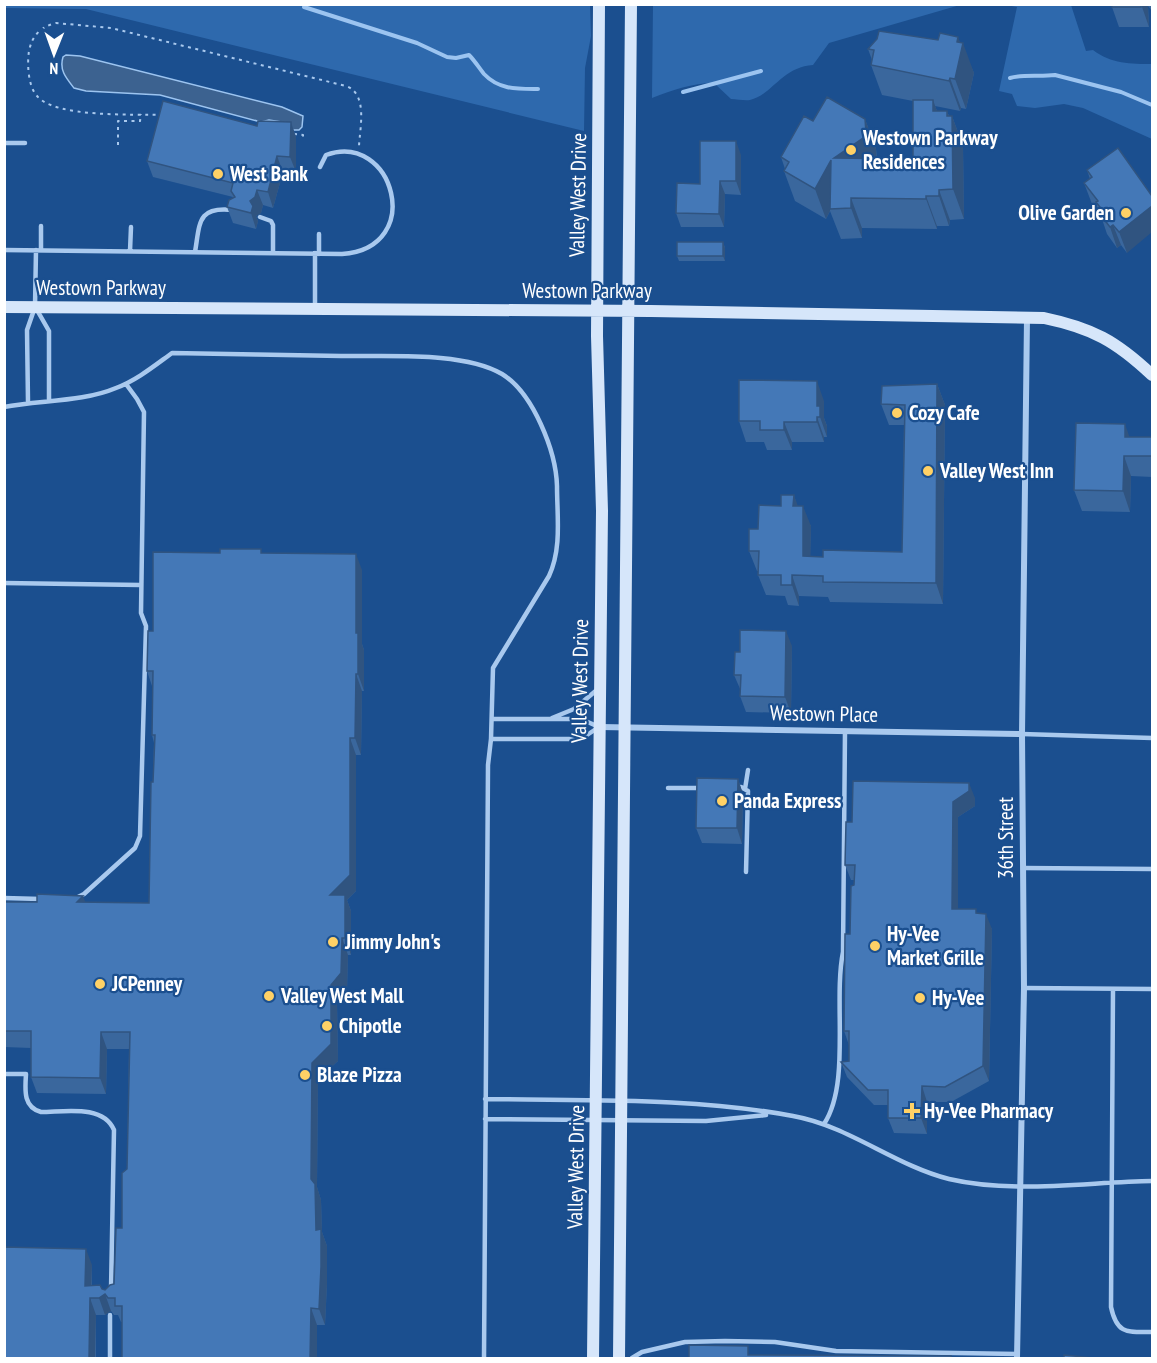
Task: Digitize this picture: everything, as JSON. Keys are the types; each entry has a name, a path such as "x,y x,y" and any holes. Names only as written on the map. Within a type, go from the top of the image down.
{"main road":[{"name":"Valley West Drive","path":"593,1359 602,511 597,311 599,4"},
{"name":"Valley West Drive","path":"619,1359 631,4"},
{"name":"Westown Parkway","path":"4,307 628,311 1044,318 1074,324 1098,334 1150,368"}],"street":[{"name":"36th Street","path":"1017,1356 1024,988 1022,734 1027,318"},
{"name":"Westown Place","path":"599,727 1022,734"}],"lane":[{"path":"4,143 25,143"},
{"path":"4,250 352,254 361,251 378,240 389,224 393,205 390,186 380,169 359,156 334,152 326,155 320,167"},
{"path":"195,252 202,220 206,213 214,209 236,211"},
{"path":"260,217 271,221 273,225 273,253"},
{"path":"28,402 27,330 35,307 41,226"},
{"path":"130,251 131,227"},
{"path":"315,309 319,234"},
{"path":"35,307 49,331 49,400"},
{"path":"4,407 28,402 87,396 114,389 140,377 172,353 459,360 503,375 524,395 533,410 554,463 557,547 556,562 549,576 493,668 488,765 484,1359"},
{"path":"72,899 84,894 135,848 140,836 146,626 141,613 144,412 126,384"},
{"path":"4,583 141,585"},
{"path":"551,719 574,709 600,687"},
{"path":"492,719 581,719 599,727"},
{"path":"491,739 581,739 599,727"},
{"path":"824,1124 829,1116 838,1084 839,971 843,952 845,731"},
{"path":"1022,734 1152,738"},
{"path":"746,872 748,791 745,789 748,770"},
{"path":"668,788 711,789"},
{"path":"733,789 745,789"},
{"path":"1023,868 1152,869"},
{"path":"4,898 52,899"},
{"path":"1024,988 1152,989"},
{"path":"1113,989 1111,1307 1113,1318 1121,1329 1130,1332 1152,1332"},
{"path":"4,1074 26,1074 25,1095 29,1106 34,1110 95,1112 110,1122 114,1130 111,1302"},
{"path":"485,1099 711,1105 775,1114 824,1124 921,1169 949,1179 1019,1187 1152,1181"},
{"path":"485,1119 706,1121 775,1114"},
{"path":"110,1315 110,1359"},
{"path":"632,1359 642,1352 695,1342 775,1342 836,1351 1017,1356"}],"path":[{"path":"170,115 69,111 40,100 34,92 28,68 30,48 36,34 48,25 56,23 111,28 346,86 355,92 360,101 359,156"},
{"path":"118,145 118,121 140,121 141,114"},
{"path":"288,134 303,135 303,141"}],"shaded area":[{"path":"5,4 590,5 591,36 585,68 584,131 86,9 5,8"},
{"path":"653,4 960,5 829,43 813,65 793,71 765,93 746,100 731,99 714,83 690,86 652,98"},
{"path":"1006,5 1071,5 1086,51 1093,50 1107,58 1121,62 1152,64 1152,139 1083,108 1064,104 1035,108 1017,106 1012,94 999,91 1017,7"},
{"path":"66,55 80,56 282,107 303,116 302,127 299,130 293,130 288,123 269,120 261,122 160,95 86,91 74,88 63,70 63,57"}],"building":[{"path":"1112,4 1141,4 1141,7 1112,7"},
{"path":"879,31 938,40 940,33 958,37 957,42 963,43 955,79 950,78 949,81 871,65 874,50 868,49 877,39"},
{"path":"827,97 865,119 866,133 863,138 834,158 913,159 913,100 933,100 933,111 947,111 947,116 952,116 953,189 939,190 939,196 926,196 926,199 851,198 851,208 830,209 831,160 815,189 784,171 789,162 781,157 804,116 813,121"},
{"name":"West Bank","path":"163,101 257,126 258,121 291,122 290,157 277,156 268,192 257,190 255,197 250,201 253,206 251,213 227,207 229,200 235,197 231,191 233,183 147,161"},
{"path":"700,141 736,141 736,181 720,181 719,214 676,213 677,183 700,184"},
{"name":"Olive Garden","path":"1118,148 1152,196 1152,206 1119,232 1113,225 1110,227 1099,213 1103,211 1084,183 1092,177 1087,170"},
{"path":"677,242 723,242 723,256 677,256"},
{"path":"739,380 817,381 817,406 820,406 820,417 817,417 817,422 784,422 784,430 760,430 760,421 739,421"},
{"path":"937,384 936,583 823,582 823,576 792,575 792,585 781,585 781,575 758,575 759,551 749,551 749,529 758,529 759,505 781,506 781,495 794,495 793,506 803,506 803,556 823,557 823,550 902,552 905,405 881,404 882,386"},
{"path":"1076,423 1125,424 1125,437 1152,437 1152,456 1124,456 1123,491 1074,490"},
{"path":"220,549 261,549 261,553 356,554 358,674 356,674 355,738 350,738 350,875 330,895 345,895 345,938 342,938 341,973 331,985 331,1044 312,1063 311,1179 315,1184 316,1230 321,1229 321,1267 319,1309 311,1308 310,1359 122,1359 122,1306 115,1306 115,1298 108,1298 105,1294 99,1298 90,1298 89,1359 4,1359 4,1247 86,1249 85,1286 100,1285 105,1290 114,1284 116,1228 122,1228 122,1173 127,1169 130,1032 101,1032 100,1078 31,1077 31,1031 4,1031 4,902 37,902 37,894 83,896 77,902 149,903 151,782 153,782 155,735 152,735 153,671 147,671 148,631 153,631 153,552 220,553"},
{"path":"740,630 786,631 785,697 740,696 741,675 734,675 735,652 740,652"},
{"path":"697,778 738,779 737,828 696,828"},
{"path":"853,781 969,783 969,791 953,802 952,909 976,909 976,913 986,914 983,1066 945,1087 922,1086 921,1118 888,1118 888,1090 868,1090 841,1062 849,1061 849,1031 844,1031 845,934 850,934 851,886 854,885 855,865 845,865 846,822 852,822"},
{"path":"689,1345 748,1346 748,1355 951,1356 951,1359 689,1359"},
{"path":"1064,1355 1103,1359 1064,1359"}],"waterway":[{"path":"304,7 417,43 447,57 456,58 469,55 484,74 502,86 538,89"},
{"path":"683,92 761,71"},
{"path":"1010,78 1055,75 1121,92 1152,105"}],"place":[{"name":"Westown Parkway Residences","path":"851,150"},
{"name":"West Bank","path":"218,174"},
{"name":"Olive Garden","path":"1126,213"},
{"name":"Cozy Cafe","path":"897,413"},
{"name":"Valley West Inn","path":"928,471"},
{"name":"Panda Express","path":"722,801"},
{"name":"Jimmy John's","path":"333,942"},
{"name":"Hy-Vee Market Grille","path":"875,946"},
{"name":"JCPenney","path":"100,984"},
{"name":"Valley West Mall","path":"269,996"},
{"name":"Hy-Vee","path":"920,998"},
{"name":"Chipotle","path":"327,1026"},
{"name":"Blaze Pizza","path":"305,1075"},
{"name":"Hy-Vee Pharmacy","path":"912,1111"}]}
